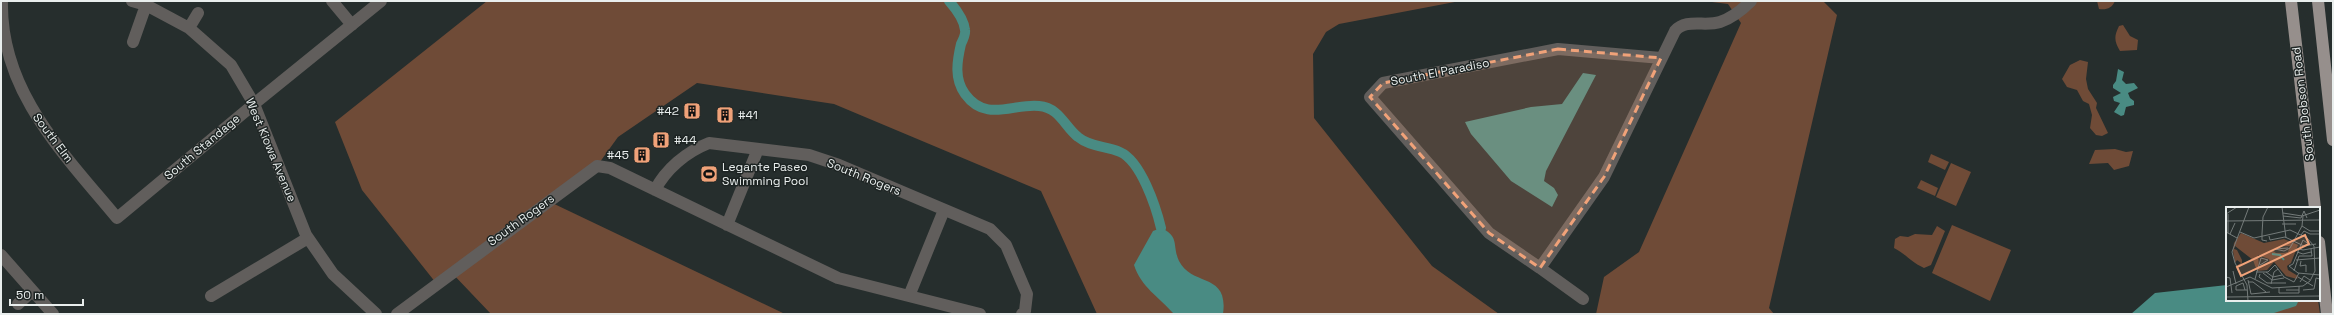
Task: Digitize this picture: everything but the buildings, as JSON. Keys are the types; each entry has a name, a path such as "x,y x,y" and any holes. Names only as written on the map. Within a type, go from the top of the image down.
{"main road":[{"name":"South Dobson Road","path":"2291,1 2315,207"},
{"path":"2318,1 2333,140"},
{"path":"2320,251 2327,314"}],"street":[{"name":"South Elm","path":"2,1 1,20 15,80 38,122 117,218"},
{"name":"West Kiowa Avenue","path":"132,1 146,5 189,28 231,65 254,104 308,238 333,274 376,314"},
{"path":"332,1 352,25"},
{"name":"South Standage","path":"117,218 381,1"},
{"path":"1540,268 1604,177 1677,28 1690,24 1718,23 1729,19 1751,1"},
{"path":"133,42 146,5"},
{"path":"189,28 198,13"},
{"name":"South El Paradiso","path":"1583,299 1489,233 1370,97 1384,83 1558,49 1661,58"},
{"name":"South Rogers","path":"655,190 664,174 696,148 709,143 809,155 839,165 990,230 1006,244 1027,294 1025,311 1022,314"},
{"path":"727,225 758,149"},
{"name":"South Rogers","path":"397,314 597,166 610,168 838,278 980,314"},
{"path":"909,296 944,210"},
{"path":"211,296 308,238"},
{"path":"1,255 53,314"},
{"path":"18,304 32,291"}],"highlighted area":[{"path":"1558,49 1661,58 1604,177 1540,268 1489,233 1370,97 1383,83"}],"shaded area":[{"path":"487,1 1460,1 1339,24 1326,32 1313,54 1314,118 1432,266 1499,314 1097,314 1041,191 834,104 697,83 618,137 597,166 548,201 785,314 491,314 451,272 436,283 362,190 335,122"},
{"path":"1704,1 1823,1 1837,15 1769,308 1774,314 1596,314 1604,277 1639,252 1741,23 1728,4"},
{"path":"2097,1 2115,1 2111,7 2107,9 2099,9"},
{"path":"2123,25 2130,36 2138,40 2137,50 2120,51 2116,41 2116,33 2119,26"},
{"path":"2080,60 2088,62 2086,79 2088,89 2097,103 2096,108 2108,133 2102,136 2096,135 2090,128 2092,115 2089,104 2083,101 2077,90 2067,87 2062,79 2070,65"},
{"path":"2115,149 2126,152 2133,151 2129,166 2114,170 2108,163 2089,164 2095,150"},
{"path":"1931,154 1949,162 1945,170 1928,162"},
{"path":"1951,163 1971,172 1956,206 1936,197"},
{"path":"1921,180 1938,188 1935,196 1917,188"},
{"path":"1952,225 2011,250 1990,301 1932,273"},
{"path":"1937,226 1945,231 1931,265 1924,268 1894,248 1895,239 1900,236 1908,237 1915,234 1932,235"},
{"path":"2297,301 2318,301 2320,314 2271,314"}],"water":[{"path":"2118,69 2124,72 2122,80 2126,84 2134,83 2138,88 2128,93 2130,98 2134,101 2134,105 2126,107 2124,115 2121,116 2114,112 2120,103 2114,101 2113,97 2121,93 2113,88"},
{"path":"1583,73 1596,75 1546,171 1544,181 1554,188 1558,195 1552,207 1511,181 1471,134 1465,122 1531,107 1562,104"},
{"name":"Legante Paseo Swimming Pool","path":"708,167 717,169 706,183 704,180"},
{"path":"1161,228 1171,234 1179,261 1185,269 1215,286 1220,292 1223,301 1223,314 1174,314 1141,280 1134,265 1153,231"},
{"path":"2226,285 2226,301 2298,301 2296,306 2271,314 2131,314 2155,293"}],"waterway":[{"path":"949,1 959,14 964,26 965,33 958,57 957,70 959,82 965,94 973,103 982,108 991,110 1029,106 1046,107 1057,114 1078,137 1088,143 1120,152 1128,157 1141,174 1151,197 1161,228"}],"place":[{"name":"#42","path":"692,111"},
{"name":"#41","path":"725,115"},
{"name":"#44","path":"661,140"},
{"name":"#45","path":"642,155"},
{"name":"Legante Paseo Swimming Pool","path":"709,174"}]}
